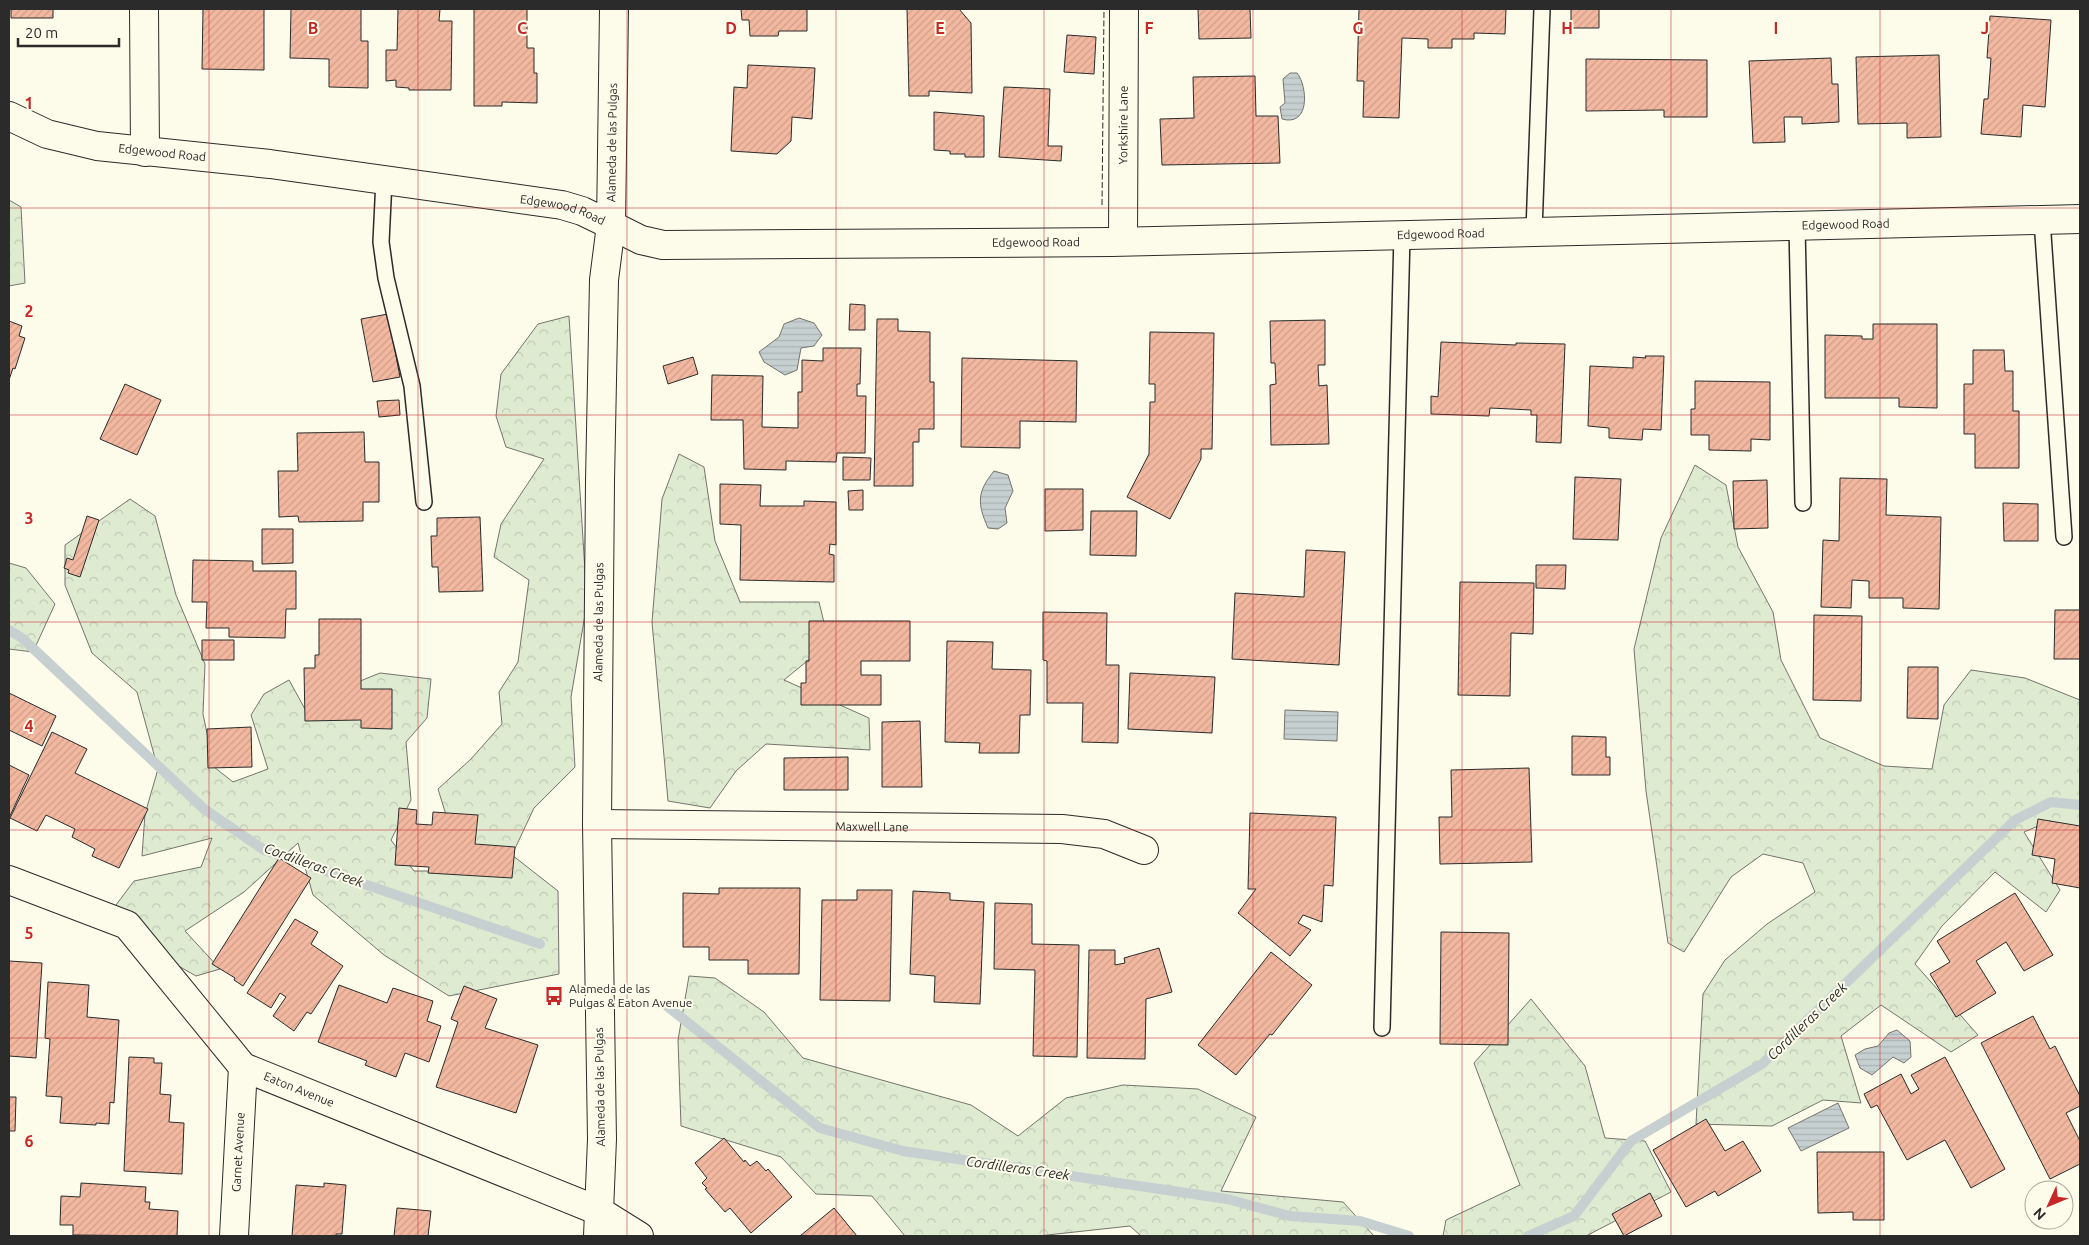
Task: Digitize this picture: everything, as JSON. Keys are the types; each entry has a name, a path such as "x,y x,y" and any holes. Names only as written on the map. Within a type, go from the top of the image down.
{"main road":[{"path":"144,9 143,103 145,152"},
{"name":"Alameda de las Pulgas","path":"599,1224 602,1140 597,824 604,280 611,225 614,9"},
{"name":"Yorkshire Lane","path":"1123,241 1124,9"},
{"name":"Edgewood Road","path":"9,116 47,134 97,146 270,164 562,205 582,211 641,240 662,245 1123,241 2080,219"},
{"name":"Maxwell Lane","path":"597,824 1062,829 1104,834 1144,850"},
{"name":"Eaton Avenue","path":"9,880 127,925 243,1067 599,1224 639,1236"},
{"name":"Garnet Avenue","path":"234,1236 243,1067"}],"lane":[{"path":"1534,231 1542,9"},
{"path":"384,180 381,242 386,278 412,386 424,502"},
{"path":"2042,220 2064,537"},
{"path":"1797,226 1803,503"},
{"path":"1382,1028 1402,235"}],"green space":[{"path":"9,200 21,207 25,283 9,286"},
{"path":"569,316 587,603 571,697 575,767 534,808 512,855 558,891 559,974 449,996 384,955 313,895 298,843 244,892 185,931 220,969 196,976 168,960 116,905 134,881 201,867 212,838 142,856 145,814 158,769 137,692 92,653 65,585 65,545 130,499 155,516 176,595 205,664 203,714 214,767 233,782 268,769 251,715 264,694 289,680 311,720 333,692 380,673 431,679 427,718 406,742 411,800 391,840 414,871 467,871 452,834 438,789 471,759 502,724 499,692 518,662 529,580 494,557 501,524 544,459 506,447 496,416 501,374 538,324"},
{"path":"679,454 704,467 715,541 740,602 819,602 829,643 784,680 869,718 870,750 766,744 736,771 710,808 668,801 652,622 662,499"},
{"path":"1695,465 1726,485 1738,547 1773,612 1781,660 1820,738 1884,766 1932,769 1944,705 1971,670 2025,678 2080,700 2080,833 2050,821 2024,832 2060,890 2046,912 1995,872 1942,926 1915,964 1978,1035 1951,1052 1881,1005 1841,1036 1861,1103 1823,1100 1772,1126 1696,1124 1703,994 1725,960 1767,924 1815,892 1803,863 1763,854 1731,877 1684,952 1668,943 1646,791 1634,649 1661,538"},
{"path":"9,563 26,568 55,604 33,652 9,649"},
{"path":"689,976 715,978 764,1012 803,1058 971,1105 1018,1136 1066,1098 1123,1085 1198,1089 1256,1117 1221,1191 1343,1202 1374,1236 1141,1236 1130,1226 1038,1236 905,1236 872,1196 816,1194 781,1157 681,1126 678,1040"},
{"path":"1531,999 1585,1066 1605,1138 1645,1141 1671,1192 1586,1236 1443,1236 1446,1220 1520,1185 1474,1063"}],"shaded area":[{"path":"1290,73 1297,73 1301,79 1304,96 1302,112 1298,117 1291,120 1282,119 1280,107 1285,103 1283,79"},
{"path":"799,318 814,323 822,335 814,346 801,348 797,370 785,375 764,362 759,352 779,337 784,324"},
{"path":"994,471 1008,475 1013,491 1005,508 1007,523 998,529 988,528 982,512 980,498 984,485"},
{"path":"1285,710 1338,712 1337,741 1284,739"},
{"path":"1897,1030 1910,1041 1911,1057 1904,1063 1893,1057 1872,1075 1860,1068 1855,1055 1865,1049 1878,1046 1889,1033"},
{"path":"1838,1103 1849,1128 1801,1151 1788,1128"}],"building":[{"path":"11,9 53,9 53,18 11,18"},
{"path":"203,9 264,9 264,70 202,69"},
{"path":"291,9 361,9 361,41 368,41 368,88 329,87 329,59 290,58"},
{"path":"398,9 440,9 439,21 452,21 451,90 409,90 409,88 396,87 396,80 386,81 386,50 397,50"},
{"path":"474,9 527,9 527,48 534,48 534,73 537,73 537,103 502,102 502,106 474,106"},
{"path":"741,9 807,9 807,31 779,31 778,36 750,36 749,20 742,20"},
{"path":"907,9 959,9 971,23 972,93 929,91 929,96 909,96"},
{"path":"1198,9 1250,9 1251,38 1199,39"},
{"path":"1359,9 1506,9 1505,34 1474,33 1474,39 1452,39 1452,48 1428,48 1428,39 1402,38 1399,118 1363,117 1364,81 1357,81"},
{"path":"1571,9 1599,9 1599,28 1571,28"},
{"path":"1990,16 2051,20 2045,107 2023,105 2021,137 1981,134 1984,99 1988,99 1991,58 1987,58"},
{"path":"1067,35 1096,37 1094,74 1064,72"},
{"path":"1939,55 1941,137 1907,138 1907,123 1858,124 1856,57"},
{"path":"1831,58 1832,84 1838,84 1839,122 1802,124 1802,117 1784,117 1785,142 1753,143 1749,61"},
{"path":"1586,59 1707,60 1707,117 1664,117 1664,110 1586,111"},
{"path":"748,65 815,68 812,119 792,117 791,141 777,154 731,151 734,87 747,88"},
{"path":"1255,76 1256,116 1278,116 1280,163 1162,165 1160,119 1194,118 1193,77"},
{"path":"1004,87 1050,89 1048,146 1062,146 1061,161 999,157"},
{"path":"934,112 984,116 984,157 965,157 965,154 950,154 950,151 934,150"},
{"path":"850,304 865,305 865,330 849,330"},
{"path":"388,314 400,377 373,382 361,319"},
{"path":"877,319 898,319 898,331 930,332 930,382 934,382 934,429 919,429 919,442 913,442 913,486 874,486"},
{"path":"1325,320 1325,365 1318,365 1319,386 1327,385 1329,444 1271,445 1270,385 1276,384 1275,363 1271,363 1270,321"},
{"path":"9,321 22,326 19,336 25,338 15,369 13,368 9,380"},
{"path":"1873,324 1937,324 1937,408 1899,407 1899,398 1825,398 1825,335 1862,336 1862,339 1873,339"},
{"path":"1150,332 1214,333 1212,449 1201,449 1201,459 1170,519 1127,497 1149,454 1150,402 1155,402 1155,384 1149,384"},
{"path":"1441,342 1516,345 1516,343 1565,344 1561,443 1536,442 1537,415 1531,415 1531,410 1490,408 1489,416 1431,414 1431,396 1438,397"},
{"path":"823,348 861,348 860,384 857,384 857,396 866,396 865,453 837,453 836,462 786,461 786,470 744,469 743,420 711,420 712,375 763,376 762,427 798,428 798,392 802,392 802,360 823,361"},
{"path":"1973,350 2004,350 2005,371 2013,371 2013,411 2019,411 2019,468 1975,468 1975,434 1964,434 1964,384 1973,384"},
{"path":"1645,356 1664,356 1661,430 1643,429 1642,440 1609,438 1609,428 1588,426 1590,366 1633,368 1633,357 1646,358"},
{"path":"693,357 698,374 668,384 663,366"},
{"path":"962,358 1077,361 1076,422 1020,421 1020,448 961,447"},
{"path":"1695,381 1770,382 1770,440 1751,439 1751,451 1709,450 1709,435 1691,435 1691,409 1695,409"},
{"path":"125,384 161,400 137,455 100,439"},
{"path":"399,400 400,415 379,417 377,401"},
{"path":"364,432 365,462 379,462 379,502 363,502 363,521 299,522 298,516 279,517 278,471 298,471 297,433"},
{"path":"843,457 871,458 870,480 843,480"},
{"path":"1575,477 1621,479 1618,540 1573,539"},
{"path":"1840,478 1887,479 1886,515 1941,517 1939,609 1903,608 1903,598 1869,598 1869,581 1852,580 1851,608 1821,607 1823,540 1839,541"},
{"path":"1767,480 1768,528 1734,529 1733,481"},
{"path":"720,484 761,485 760,506 804,506 804,501 836,502 836,545 830,544 829,554 834,555 834,582 740,580 741,525 720,524"},
{"path":"1045,489 1083,489 1083,530 1045,531"},
{"path":"863,490 863,510 849,510 848,491"},
{"path":"2003,503 2038,504 2038,541 2004,541"},
{"path":"1091,511 1137,511 1136,556 1090,555"},
{"path":"87,516 99,520 80,577 68,573 69,570 64,568 67,558 73,560"},
{"path":"480,517 483,591 439,592 438,567 432,567 431,536 437,536 437,518"},
{"path":"262,529 293,529 293,563 262,564"},
{"path":"1306,550 1345,552 1339,665 1232,659 1235,593 1304,597"},
{"path":"193,560 253,561 253,571 296,571 296,609 286,609 285,638 229,637 229,628 206,628 207,602 192,602"},
{"path":"1536,565 1566,565 1565,589 1536,588"},
{"path":"1460,582 1534,583 1533,634 1511,633 1510,696 1458,695"},
{"path":"2055,610 2080,610 2080,659 2054,659"},
{"path":"1043,612 1107,613 1106,665 1119,665 1118,743 1082,742 1083,703 1047,703 1047,661 1043,660"},
{"path":"1814,615 1862,616 1861,701 1813,700"},
{"path":"319,619 361,619 361,689 392,689 392,729 361,728 361,720 305,721 304,668 315,668 315,655 319,655"},
{"path":"809,621 910,621 910,661 861,661 861,675 881,675 881,705 801,705 801,683 806,683 806,661 809,661"},
{"path":"202,640 234,640 234,660 202,660"},
{"path":"947,641 993,642 992,669 1031,670 1030,715 1020,715 1019,753 979,753 980,743 945,742"},
{"path":"1908,667 1938,667 1938,719 1907,718"},
{"path":"1130,673 1215,677 1212,733 1128,729"},
{"path":"9,693 56,716 42,746 9,730"},
{"path":"920,721 922,787 882,787 882,722"},
{"path":"251,727 252,767 208,768 207,729"},
{"path":"52,732 87,749 75,773 148,809 119,868 92,856 95,849 72,837 75,829 46,815 37,831 10,818"},
{"path":"1572,736 1606,737 1606,757 1610,757 1610,775 1572,775"},
{"path":"848,757 848,790 784,790 784,758"},
{"path":"9,765 29,775 9,818"},
{"path":"1529,768 1532,862 1440,864 1439,817 1452,817 1451,770"},
{"path":"399,808 417,810 416,824 432,825 433,812 478,815 475,844 515,847 512,878 428,873 429,867 395,865"},
{"path":"1250,813 1336,817 1333,886 1324,885 1322,922 1303,915 1298,923 1311,930 1290,956 1238,913 1256,889 1248,889"},
{"path":"2038,819 2080,826 2080,888 2052,883 2055,859 2032,855"},
{"path":"279,858 311,878 243,986 234,980 235,978 212,964"},
{"path":"719,888 800,888 799,974 748,974 748,960 709,960 709,947 683,947 683,893 719,894"},
{"path":"857,890 892,890 890,1001 820,1000 822,900 857,900"},
{"path":"913,891 950,893 950,900 984,902 980,1004 934,1002 935,976 910,974"},
{"path":"2015,893 2053,955 2024,971 2006,942 1976,961 1996,993 1956,1017 1930,974 1950,962 1937,941"},
{"path":"995,903 1032,904 1032,944 1079,945 1077,1057 1033,1056 1035,970 994,969"},
{"path":"295,919 318,932 311,944 343,966 311,1014 307,1012 294,1031 273,1016 286,997 280,993 271,1008 247,993"},
{"path":"1441,932 1509,933 1508,1045 1440,1044"},
{"path":"1159,948 1172,992 1146,999 1145,1059 1087,1058 1089,950 1115,950 1115,965 1125,963 1124,958"},
{"path":"1271,952 1312,985 1272,1035 1270,1034 1236,1075 1198,1045"},
{"path":"9,961 42,963 36,1058 9,1056"},
{"path":"48,982 89,985 87,1017 119,1020 114,1103 110,1102 109,1124 60,1123 62,1097 46,1096 50,1039 45,1038"},
{"path":"339,985 387,1003 393,988 433,1001 427,1021 441,1026 429,1062 405,1053 396,1077 365,1065 367,1061 318,1042"},
{"path":"464,986 497,999 485,1028 538,1045 516,1113 436,1087 458,1022 451,1019"},
{"path":"2033,1016 2050,1049 2055,1046 2080,1096 2080,1106 2066,1113 2080,1141 2080,1164 2050,1179 1981,1043"},
{"path":"129,1057 154,1058 154,1063 162,1063 160,1094 171,1095 169,1122 184,1123 182,1174 124,1171"},
{"path":"1945,1057 2005,1169 1971,1188 1945,1140 1907,1160 1877,1105 1871,1108 1864,1094 1901,1074 1911,1094 1919,1089 1911,1075"},
{"path":"9,1097 16,1097 15,1131 9,1131"},
{"path":"1706,1119 1725,1151 1743,1141 1761,1171 1718,1196 1715,1191 1686,1207 1653,1150"},
{"path":"724,1138 744,1162 745,1160 750,1166 757,1161 766,1171 768,1169 792,1197 751,1233 730,1208 725,1212 705,1189 707,1188 702,1183 707,1178 695,1163"},
{"path":"1817,1152 1884,1152 1884,1220 1853,1220 1853,1212 1818,1213"},
{"path":"81,1183 146,1187 145,1202 150,1202 149,1209 178,1211 177,1236 73,1235 73,1225 60,1225 61,1196 80,1197"},
{"path":"324,1183 346,1185 342,1234 336,1234 336,1236 292,1236 296,1185 324,1187"},
{"path":"1650,1193 1662,1216 1624,1236 1612,1214"},
{"path":"397,1208 431,1211 428,1236 394,1236"},
{"path":"834,1208 857,1236 800,1236"}],"waterway":[{"name":"Cordilleras Creek","path":"9,630 22,638 204,809 264,850 540,944"},
{"name":"Cordilleras Creek","path":"1528,1236 1574,1216 1631,1141 1762,1064 2015,820 2051,802 2080,805"},
{"name":"Cordilleras Creek","path":"667,1006 820,1128 903,1151 1227,1199 1290,1216 1360,1221 1409,1236"}],"fence":[{"path":"1102,205 1104,9"}],"place":[{"name":"Alameda de las Pulgas & Eaton Avenue","path":"554,996"}]}
